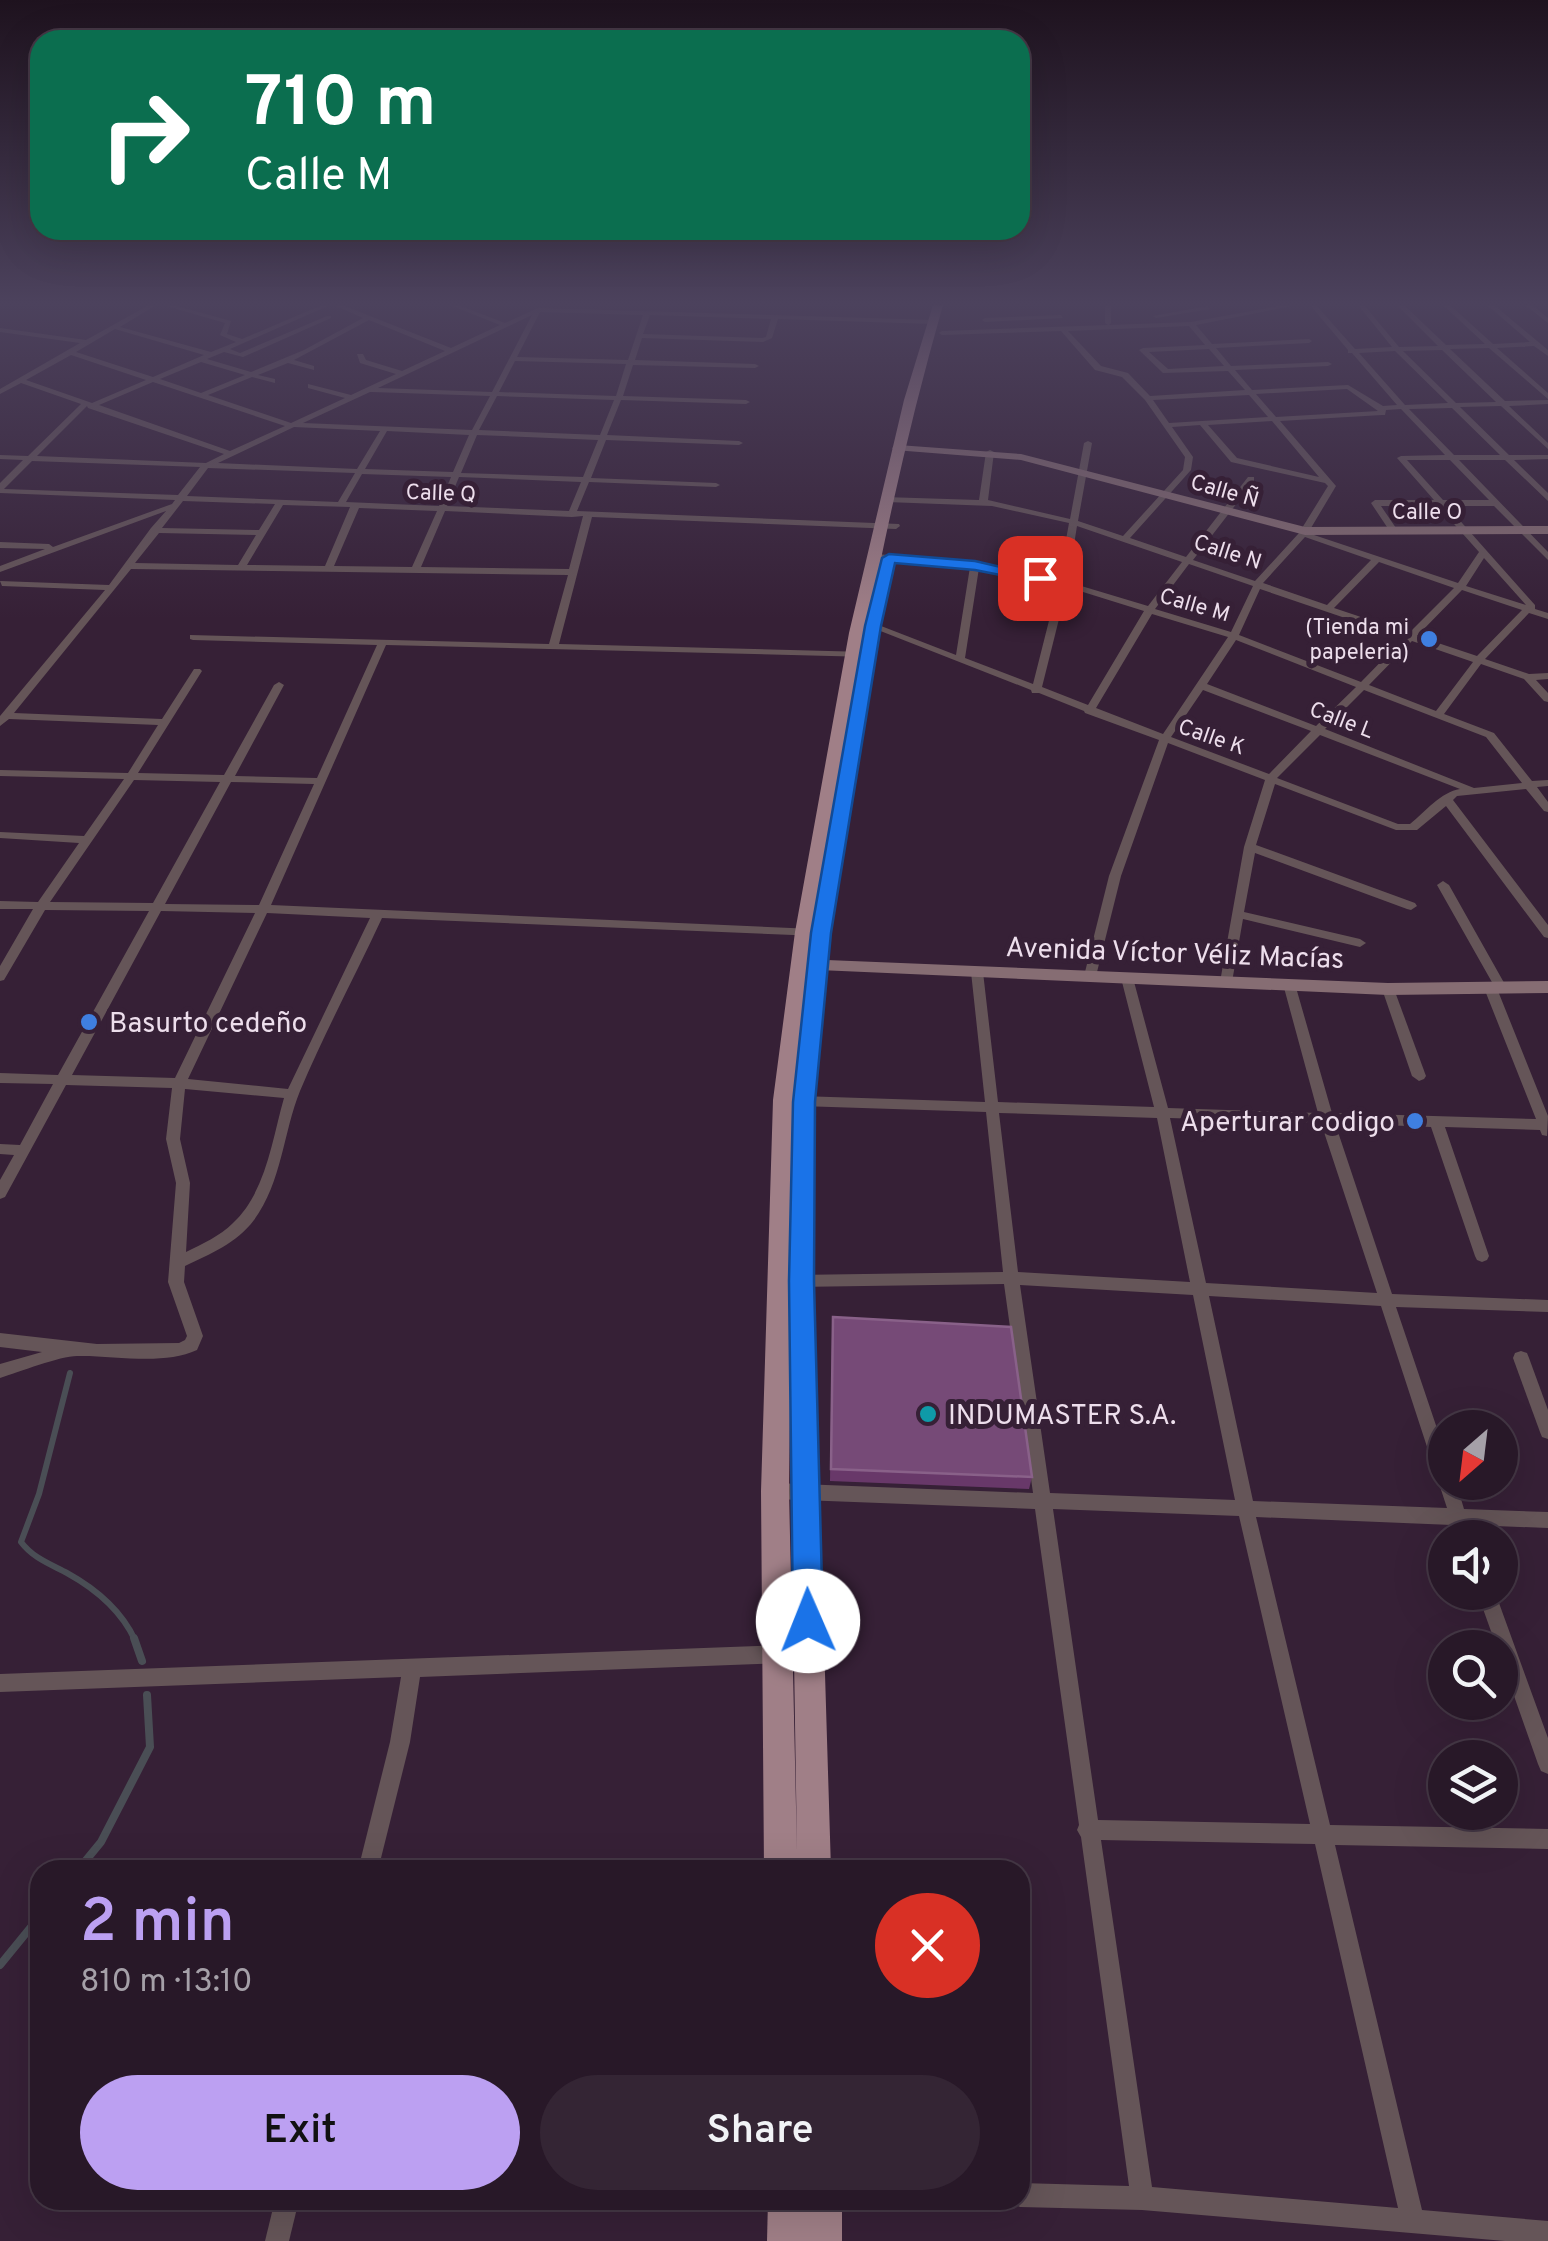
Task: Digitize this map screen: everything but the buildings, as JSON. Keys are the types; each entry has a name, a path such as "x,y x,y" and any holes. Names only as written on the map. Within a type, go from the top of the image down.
{"main road":[{"path":"781,1860 774,1491 790,1281 794,1101 813,932 860,655 914,410"},
{"path":"790,1281 805,1492 814,1860"},
{"path":"786,2241 787,2210"},
{"path":"823,2210 823,2241"}],"street":[{"path":"0,490 83,410"},
{"path":"101,410 228,453"},
{"path":"242,410 290,425 739,443"},
{"path":"3,719 112,588 205,466 323,410"},
{"path":"415,571 486,410"},
{"path":"572,514 613,410"},
{"path":"1126,538 1190,464 1155,410"},
{"path":"1090,976 1115,876 1164,740 1234,636 1258,582 1304,532 1332,486 1267,410"},
{"path":"1166,426 1382,414 1382,410"},
{"path":"1406,410 1548,556"},
{"path":"1458,410 1548,498"},
{"path":"1508,410 1548,447"},
{"path":"1203,424 1234,460 1328,481"},
{"path":"340,506 384,430"},
{"path":"1036,690 1063,583 1088,443"},
{"name":"Calle Ñ","path":"904,448 990,452 1084,471 1304,532 1548,616"},
{"path":"983,503 990,452"},
{"path":"0,457 716,485"},
{"path":"1438,715 1480,659 1532,610 1402,458 1548,457"},
{"path":"1089,711 1148,612 1251,479"},
{"name":"Calle Q","path":"0,490 175,503 280,503 889,525"},
{"name":"Calle N","path":"893,499 983,503 1074,522 1528,676 1548,676"},
{"path":"0,569 175,503"},
{"path":"240,568 280,503"},
{"path":"1394,530 1375,503 1498,503"},
{"path":"328,569 355,506"},
{"path":"553,647 588,515"},
{"path":"154,530 263,533"},
{"name":"Calle O","path":"1304,532 1548,530"},
{"path":"0,545 59,547"},
{"path":"1226,982 1250,848 1271,778 1461,586 1482,554"},
{"name":"Calle M","path":"882,558 975,566 1063,583 1234,636 1490,736 1528,784"},
{"path":"1330,606 1377,559"},
{"path":"1,584 22,561"},
{"path":"128,566 573,572"},
{"path":"960,660 975,566"},
{"path":"1,584 112,588"},
{"name":"Calle K","path":"866,623 1405,829 1412,828 1446,798 1471,790 1548,783"},
{"path":"194,637 860,655"},
{"path":"0,1340 72,1350 181,1350 191,1345 195,1336 176,1282 184,1183 173,1139 179,1084 263,910 383,642"},
{"path":"0,977 40,906 130,778 197,671"},
{"path":"1528,676 1548,700"},
{"name":"Calle L","path":"1200,685 1471,790"},
{"path":"0,1194 280,686"},
{"path":"3,719 164,722"},
{"path":"0,774 320,781"},
{"path":"1528,784 1548,809"},
{"path":"1446,798 1548,934"},
{"path":"0,835 87,840"},
{"path":"1250,848 1411,906"},
{"path":"794,1101 1162,1111 1546,1129 1496,988 1443,886"},
{"path":"0,905 263,910 813,932"},
{"path":"1237,914 1360,943"},
{"path":"178,1262 220,1242 240,1227 257,1206 292,1094 377,916"},
{"name":"Avenida Víctor Véliz Macías","path":"809,964 1388,989 1548,987"},
{"path":"977,972 1011,1278 1142,2198"},
{"path":"1127,978 1162,1111 1246,1510 1412,2222"},
{"path":"1289,984 1327,1120 1428,1424"},
{"path":"1388,989 1419,1076"},
{"path":"0,1078 179,1084 292,1094"},
{"path":"1436,1122 1482,1256"},
{"path":"0,1149 22,1150"},
{"path":"790,1281 1011,1278 1548,1306"},
{"path":"0,1372 72,1350"},
{"path":"1521,1358 1548,1432"},
{"path":"774,1491 1548,1520"},
{"path":"1453,1500 1459,1520"},
{"path":"1492,1610 1548,1764"},
{"path":"0,1683 808,1654"},
{"path":"370,1860 400,1742 412,1668"},
{"path":"1087,1830 1320,1832 1548,1840"},
{"path":"1030,2194 1142,2198 1548,2234"},
{"path":"277,2241 285,2210"}],"waterway":[{"path":"70,1373 39,1494 21,1542 36,1556 98,1593 123,1619 134,1639"},
{"path":"134,1639 142,1661"},
{"path":"86,1860 101,1842 150,1747 147,1695"},
{"path":"0,1965 30,1928"}],"place":[{"name":"(Tienda mi papeleria)","path":"1429,639"},
{"name":"Basurto cedeño","path":"89,1022"},
{"name":"Aperturar codigo","path":"1415,1121"},
{"name":"INDUMASTER S.A.","path":"928,1414"}],"route":[{"path":"808,1621 801,1281 804,1102 821,933 873,626 889,558 994,568 1040,578"}]}
